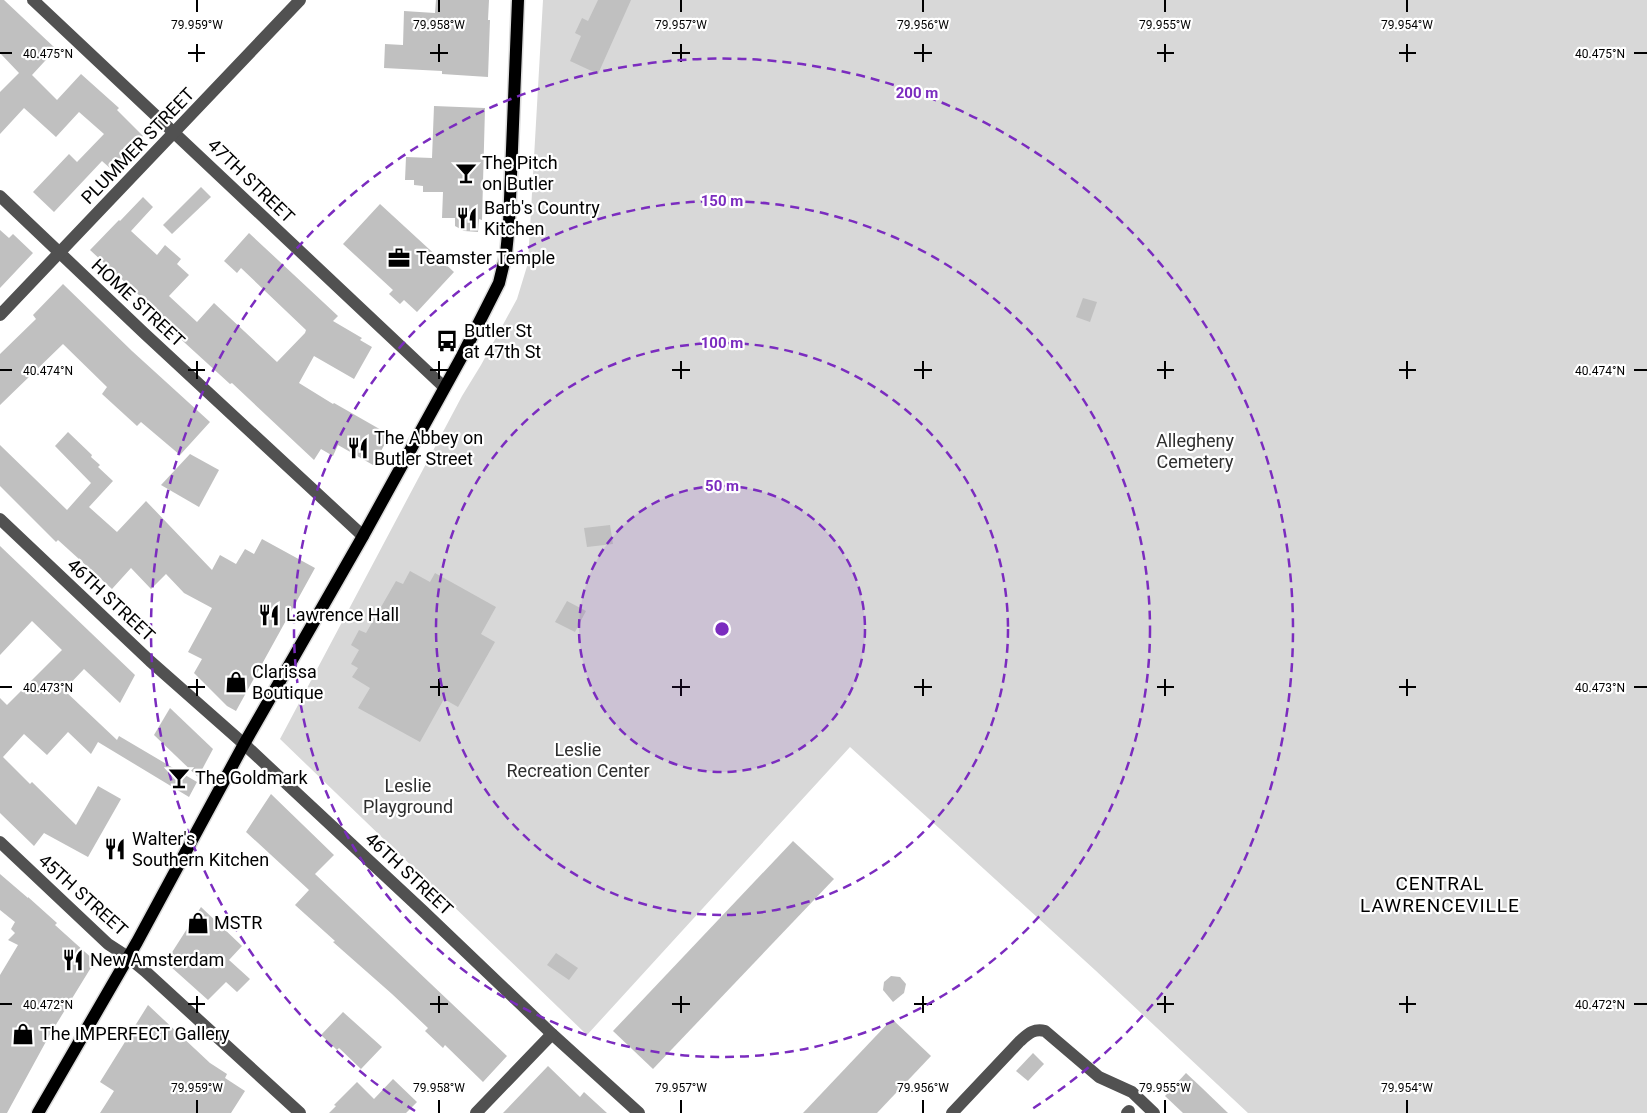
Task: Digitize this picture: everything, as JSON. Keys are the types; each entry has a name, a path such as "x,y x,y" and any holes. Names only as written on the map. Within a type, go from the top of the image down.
{"main road":[{"path":"38,1113 128,956 244,744 363,536 461,358 499,283 506,254 509,224 518,0"}],"street":[{"name":"47TH STREET","path":"33,0 444,387"},
{"name":"PLUMMER STREET","path":"0,315 300,0"},
{"name":"HOME STREET","path":"0,196 363,536"},
{"name":"46TH STREET","path":"0,519 150,661 244,744 423,910 552,1034 639,1113"},
{"name":"45TH STREET","path":"0,842 108,944 128,956 300,1113"},
{"path":"952,1113 1020,1040 1032,1031 1040,1030 1045,1031 1100,1077 1132,1092 1154,1113"},
{"path":"476,1113 552,1034"}],"green space":[{"name":"Allegheny Cemetery","path":"543,0 1647,0 1647,1113 1248,1113 1095,970 850,747 587,1035 280,739 462,396 517,299 528,263"}],"building":[{"path":"0,0 4,0 56,49 32,75 57,100 81,74 119,108 117,110 143,136 111,169 102,161 54,212 33,192 69,154 77,162 104,134 79,112 56,137 24,108 0,134 0,92 19,73 0,53"},
{"path":"436,0 489,0 488,77 442,74 442,71 384,68 385,44 403,45 404,11 435,13"},
{"path":"598,0 631,0 598,74 570,61 581,36 575,33 582,18 588,21"},
{"path":"434,106 485,108 482,220 479,219 478,232 464,231 455,226 455,218 442,218 443,192 423,192 423,186 414,185 414,180 405,180 406,157 432,158"},
{"path":"201,187 211,197 172,234 163,225"},
{"path":"143,197 153,207 131,231 157,255 165,245 181,259 177,264 189,275 169,296 197,322 214,303 277,362 305,333 306,330 241,268 237,273 224,261 249,233 338,316 333,321 362,338 360,340 372,347 354,379 314,356 299,383 390,435 373,465 338,445 333,456 321,449 314,460 232,383 230,384 185,343 164,323 166,320 90,250"},
{"name":"Teamster Temple","path":"380,204 454,272 417,312 404,300 400,304 389,294 393,290 343,244"},
{"path":"0,230 9,238 13,234 33,253 0,288"},
{"path":"63,284 132,351 210,422 180,455 141,422 137,426 102,394 107,387 63,344 0,405 0,354 36,319 33,315"},
{"path":"1083,298 1097,302 1090,322 1076,317"},
{"path":"68,432 92,455 91,457 100,465 98,467 113,481 89,507 117,532 146,501 212,570 220,555 236,564 245,549 254,554 262,539 315,568 236,711 227,706 194,673 202,659 188,652 212,608 184,593 166,574 151,589 131,568 112,589 58,540 56,542 0,486 0,445 67,510 91,483 55,446"},
{"path":"190,454 219,470 199,507 161,485"},
{"path":"610,525 613,544 587,547 584,528"},
{"path":"0,546 135,675 120,703 84,669 64,690 117,740 119,736 197,782 189,797 98,742 91,754 68,732 47,755 24,734 3,757 76,825 98,786 121,799 88,857 44,833 34,846 0,813 0,698 7,705 62,650 32,621 0,655"},
{"path":"410,571 430,582 435,573 496,607 481,634 495,642 458,707 444,699 420,742 358,708 370,688 352,677 358,668 351,664 359,650 351,645 359,630 366,633 396,581 403,584"},
{"path":"567,601 586,611 575,632 555,622"},
{"path":"170,708 213,749 198,777 154,735"},
{"path":"271,794 334,855 315,874 507,1056 483,1082 445,1045 443,1048 425,1031 428,1028 295,905 309,890 246,832"},
{"path":"793,841 834,879 653,1069 613,1031"},
{"path":"0,874 57,923 55,925 95,961 49,1036 7,1113 0,1113 0,975 18,945 8,940 15,933 11,929 15,922 0,910"},
{"path":"201,907 242,946 229,960 250,979 237,992 226,982 208,1000 170,966 169,957"},
{"path":"556,953 578,968 569,980 547,965"},
{"path":"891,976 900,977 906,984 904,993 893,1002 883,990 884,982"},
{"path":"148,1005 210,1063 227,1074 225,1078 245,1091 231,1113 100,1113 114,1091 100,1082"},
{"path":"343,1012 382,1047 361,1069 339,1048 337,1050 321,1035"},
{"path":"892,1019 931,1056 877,1113 803,1113"},
{"path":"1033,1053 1044,1064 1028,1081 1016,1071"},
{"path":"548,1066 580,1097 584,1092 607,1113 503,1113"},
{"path":"1186,1073 1228,1113 1183,1113 1165,1096"},
{"path":"393,1079 417,1102 406,1113 329,1113 336,1106 334,1105 357,1082 374,1099"}],"place":[{"name":"The Pitch on Butler","path":"466,173"},
{"name":"Barb's Country Kitchen","path":"467,218"},
{"name":"Teamster Temple","path":"399,258"},
{"name":"Butler St at 47th St","path":"447,341"},
{"name":"The Abbey on Butler Street","path":"358,448"},
{"name":"Lawrence Hall","path":"269,615"},
{"name":"Clarissa Boutique","path":"236,682"},
{"name":"The Goldmark","path":"179,778"},
{"name":"Walter's Southern Kitchen","path":"115,849"},
{"name":"MSTR","path":"198,923"},
{"name":"New Amsterdam","path":"73,960"},
{"name":"The IMPERFECT Gallery","path":"23,1034"}],"district":[{"name":"CENTRAL LAWRENCEVILLE","path":"1440,894"}],"park label":[{"name":"Leslie Recreation Center","path":"578,760"},
{"name":"Leslie Playground","path":"408,796"}]}
